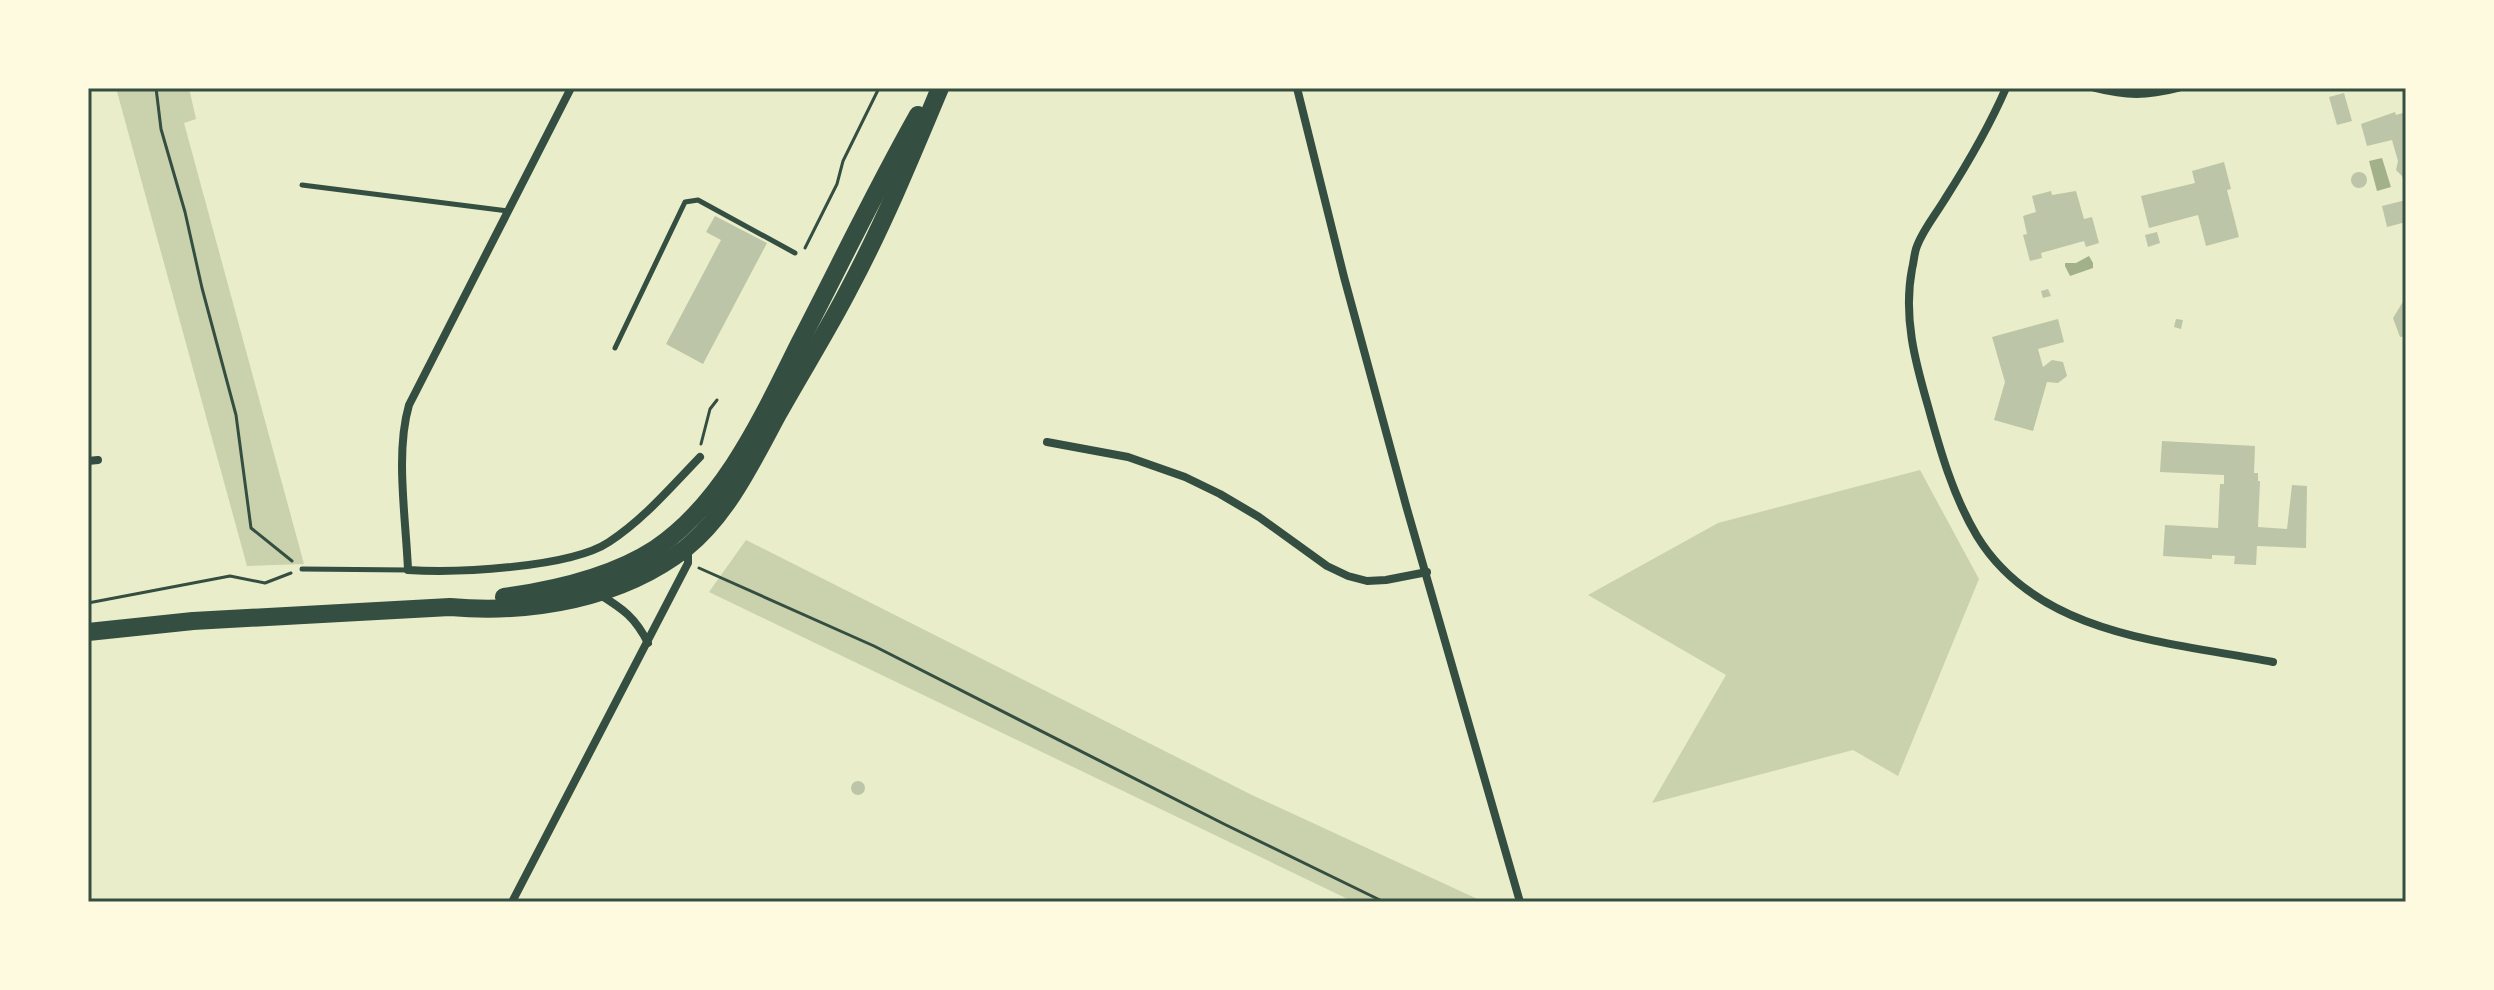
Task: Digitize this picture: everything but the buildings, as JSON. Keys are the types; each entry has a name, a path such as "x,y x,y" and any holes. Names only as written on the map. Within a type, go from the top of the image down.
{"main road":[{"path":"686,546 707,501 749,440 904,138 933,88"},
{"path":"450,607 483,610 537,605 597,593 642,576 686,546 713,521 730,497 851,285 940,88"},
{"path":"88,632 193,621 450,607 589,578 654,550 686,546"}],"street":[{"path":"571,88 420,382 405,420 403,453 408,570 430,572 509,566 586,554 626,530 700,457"},
{"path":"1297,88 1407,509 1520,902"},
{"path":"2006,88 1989,129 1917,246 1908,293 1912,350 1950,478 1978,538 1997,563 2053,609 2098,627 2273,662"},
{"path":"2095,88 2120,95 2178,88"},
{"path":"1047,442 1128,457 1185,477 1259,517 1327,566 1348,576 1367,581 1427,572"},
{"path":"88,461 98,460"},
{"path":"512,902 648,643 686,546"},
{"path":"597,593 630,614 648,643"}],"lane":[{"path":"302,185 508,211"},
{"path":"615,348 685,202 698,200 798,254"},
{"path":"302,569 408,570"}],"path":[{"path":"156,88 161,129 236,415 251,528 302,569"},
{"path":"798,254 837,184 843,161 879,88"},
{"path":"700,457 710,409 717,400"},
{"path":"686,546 874,646 1384,902"},
{"path":"88,603 230,576 265,583 302,569"}],"shaded area":[{"path":"116,88 189,88 196,119 184,123 304,564 247,566"},
{"path":"2382,158 2391,187 2377,191 2369,161"},
{"path":"2089,256 2093,268 2070,276 2065,263 2076,263"},
{"path":"1920,470 1979,579 1898,776 1853,750 1652,803 1726,675 1588,595 1718,523"},
{"path":"746,540 1252,795 1484,902 1354,902 709,592"}]}
